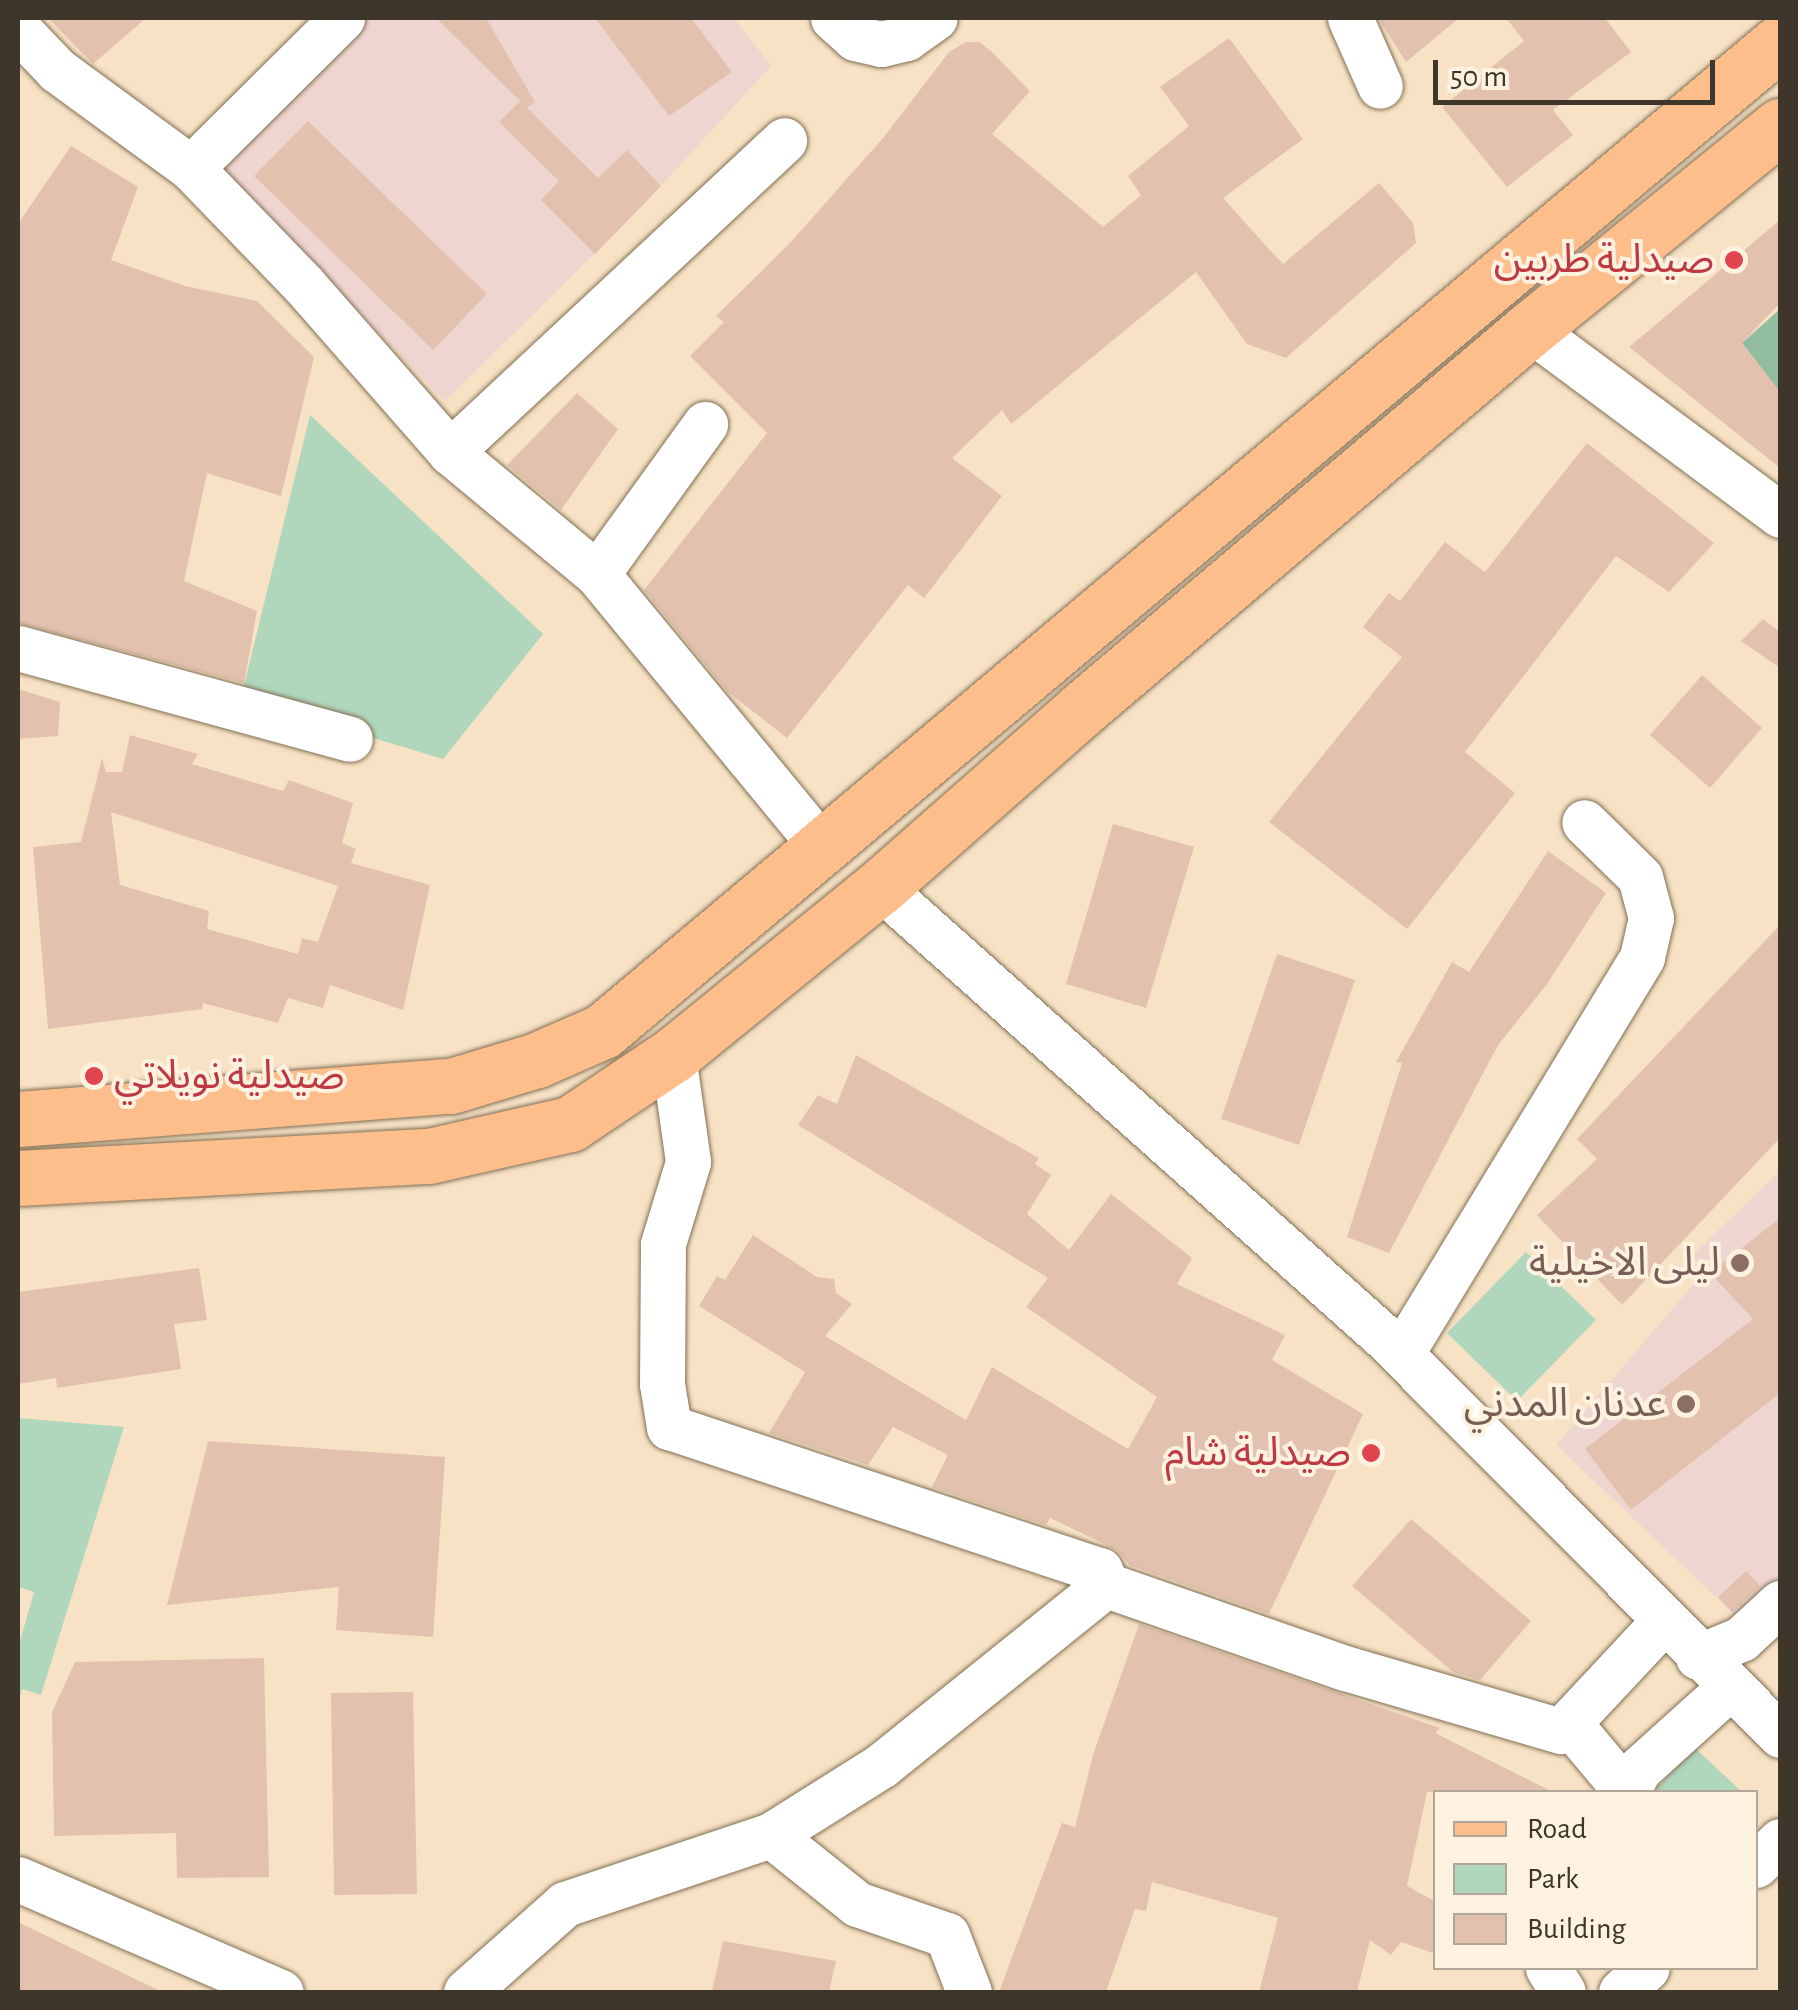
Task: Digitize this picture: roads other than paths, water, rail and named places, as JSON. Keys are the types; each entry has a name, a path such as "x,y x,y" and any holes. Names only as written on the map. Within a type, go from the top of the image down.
{"main road":[{"path":"18,1119 451,1086 537,1060 603,1031 1041,659 1780,42"},
{"path":"18,1178 428,1156 570,1124 673,1055 880,887 1083,708 1530,330 1780,126"},
{"path":"1041,659 1083,708"}],"street":[{"path":"191,168 342,18"},
{"path":"833,18 855,38 882,44 917,33 935,18"},
{"path":"1350,18 1380,86"},
{"path":"18,28 57,70 191,168 304,285 450,452 597,574 821,846"},
{"path":"450,452 784,140"},
{"path":"1530,330 1780,515"},
{"path":"597,574 705,424"},
{"path":"18,648 350,740"},
{"path":"1401,1354 1642,958 1650,918 1640,877 1584,822"},
{"path":"880,887 1401,1354 1780,1735"},
{"path":"673,1055 688,1162 663,1244 662,1384 670,1427 1100,1570 1106,1586"},
{"path":"1106,1586 1345,1668 1561,1731 1664,1622"},
{"path":"466,1992 564,1904 772,1835 882,1764 1106,1586"},
{"path":"1628,1790 1638,1770 1741,1638 1780,1603"},
{"path":"1569,1722 1625,1790"},
{"path":"772,1835 857,1904 947,1935 968,1992"},
{"path":"1758,1862 1780,1840"},
{"path":"18,1878 281,1992"},
{"path":"1549,1970 1563,1992"},
{"path":"1621,1992 1645,1970"}],"place":[{"name":"صيدلية طربين","path":"1734,260"},
{"name":"صيدلية نويلاتي","path":"94,1076"},
{"name":"ليلى الاخيلية","path":"1740,1263"},
{"name":"عدنان المدني","path":"1686,1404"},
{"name":"صيدلية شام","path":"1371,1453"}]}
